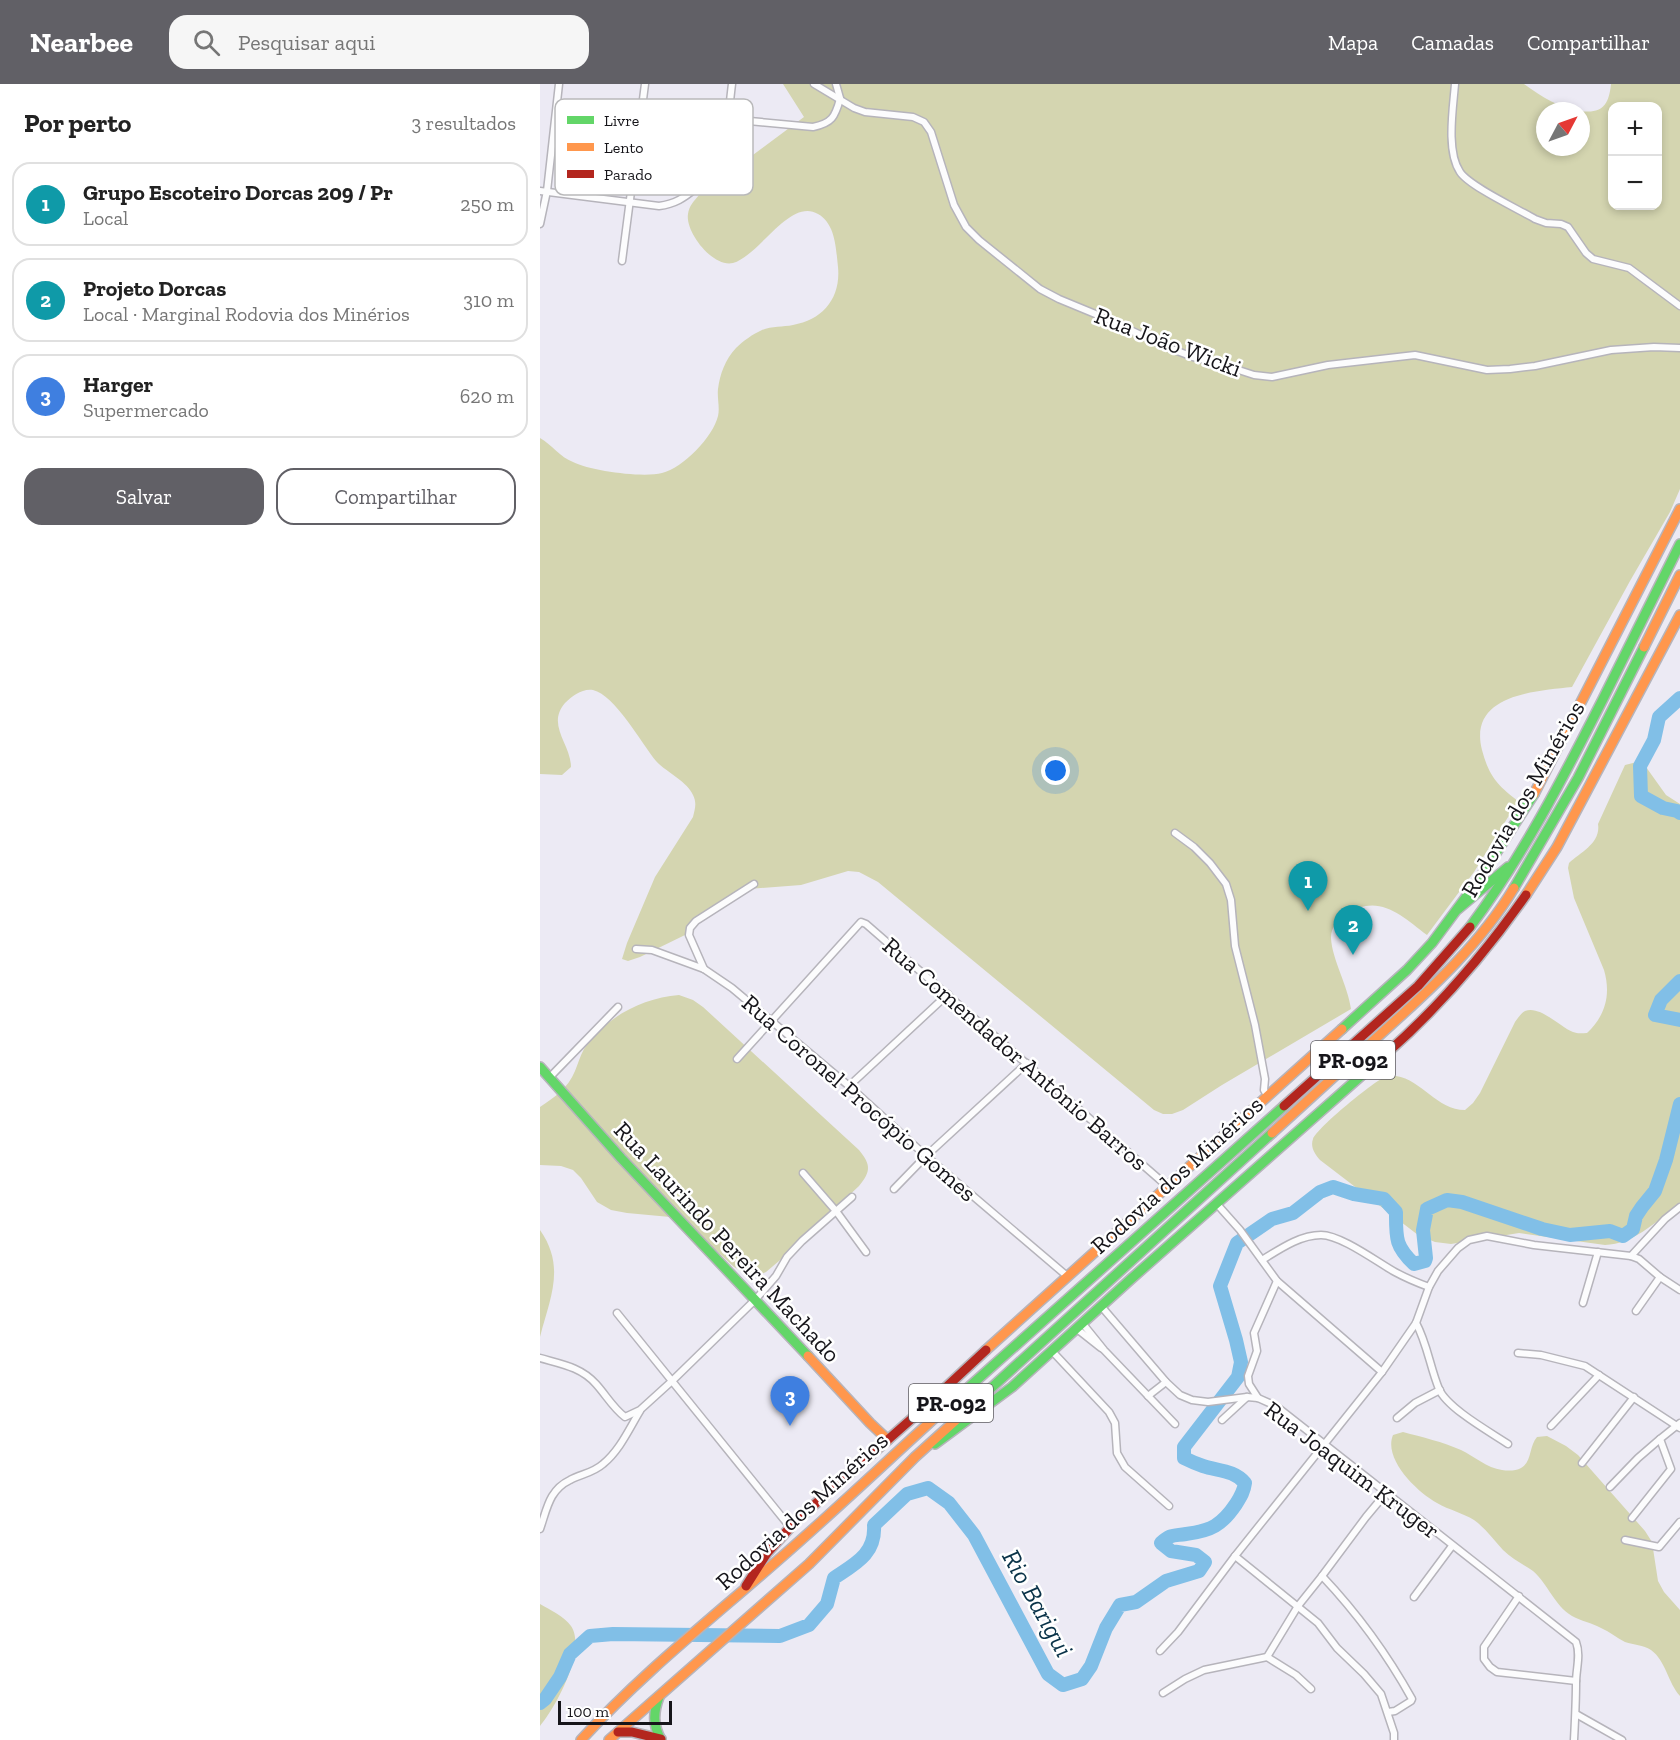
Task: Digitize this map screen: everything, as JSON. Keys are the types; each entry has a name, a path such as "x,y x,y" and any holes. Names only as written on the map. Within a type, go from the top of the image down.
{"main road":[{"path":"743,1590 767,1553 790,1527 1167,1186 1269,1097 1407,970 1432,943 1458,909 1529,803 1680,509"},
{"name":"Rodovia dos Minérios","path":"580,1740 672,1653 803,1539 893,1455 1418,986 1466,933 1517,859 1566,773 1680,544"},
{"name":"Rodovia dos Minérios","path":"609,1740 809,1564 915,1457 1424,995 1478,939 1504,905 1578,778 1680,575"},
{"path":"915,1457 1012,1387 1407,1035 1450,992 1489,946 1525,897 1557,847 1675,634 1680,615"},
{"path":"1458,909 1517,859"},
{"name":"Rua Laurindo Pereira Machado","path":"540,1067 615,1153 888,1440"},
{"path":"659,1697 654,1711 654,1726 661,1740"},
{"path":"618,1732 632,1732 661,1740"}],"street":[{"path":"557,99 559,84"},
{"path":"643,99 645,84"},
{"path":"730,99 732,84"},
{"path":"814,84 840,99"},
{"path":"753,121 813,127 824,125 837,111 840,99 836,84"},
{"path":"1455,84 1452,124 1453,158 1465,178 1535,219 1568,227 1586,253 1593,259 1629,268 1680,306"},
{"name":"Rua João Wicki","path":"840,99 866,112 913,117 924,122 931,132 954,206 966,227 1040,289 1193,357 1254,375 1272,377 1328,365 1415,355 1487,370 1535,366 1611,350 1680,348"},
{"path":"540,224 555,113"},
{"path":"575,195 659,206 670,205 688,195"},
{"path":"622,261 631,195"},
{"path":"1175,833 1210,863 1226,884 1231,900 1235,946 1255,1024 1265,1079 1264,1090 1269,1097"},
{"path":"704,969 688,935 690,928 703,916 754,884"},
{"name":"Rua Comendador Antônio Barros","path":"772,1020 861,922 866,924 1167,1186"},
{"name":"Rua Coronel Procópio Gomes","path":"636,949 652,950 704,969 732,988 849,1086 926,1156 1067,1276"},
{"path":"849,1086 948,994"},
{"path":"549,1078 618,1007"},
{"path":"737,1059 772,1020"},
{"path":"894,1190 926,1156 1027,1063"},
{"path":"803,1173 836,1211 866,1252"},
{"path":"540,1358 577,1368 595,1383 618,1412 625,1417 640,1410 756,1299 776,1276 787,1257 852,1197"},
{"path":"1216,1203 1240,1230 1277,1281 1382,1372"},
{"path":"1631,1256 1665,1218 1680,1207"},
{"path":"1262,1260 1298,1241 1314,1236 1328,1236 1349,1245 1395,1272 1429,1287"},
{"path":"1160,1651 1178,1632 1234,1556 1382,1372 1416,1323 1429,1287 1438,1272 1458,1248 1469,1240 1487,1236 1534,1245 1631,1256 1639,1259 1680,1290"},
{"path":"1583,1303 1598,1252"},
{"path":"1636,1311 1660,1277"},
{"path":"1258,1398 1249,1384 1248,1376 1257,1352 1254,1332 1277,1281"},
{"name":"Rua Joaquim Kruger","path":"1101,1306 1166,1382 1180,1395 1192,1400 1208,1402 1247,1397 1258,1398 1276,1406 1452,1546 1519,1596 1576,1642 1579,1650 1576,1681"},
{"path":"617,1313 790,1527"},
{"path":"1416,1323 1440,1390 1448,1402 1508,1444"},
{"path":"1080,1326 1175,1424"},
{"path":"1052,1351 1109,1412 1115,1423 1117,1453 1125,1467 1169,1506"},
{"path":"1518,1353 1541,1355 1585,1366 1678,1426 1638,1458 1610,1487"},
{"path":"1551,1426 1599,1375"},
{"path":"1148,1396 1166,1382"},
{"path":"1396,1418 1415,1403 1440,1390"},
{"path":"1222,1420 1247,1397"},
{"path":"1582,1463 1634,1397"},
{"path":"540,1529 553,1492 570,1479 589,1473 604,1464 620,1447 640,1410"},
{"path":"1632,1518 1671,1469 1660,1439"},
{"path":"1267,1658 1298,1606 1386,1493"},
{"path":"1626,1540 1659,1547 1680,1522"},
{"path":"1414,1597 1452,1546"},
{"path":"1234,1556 1318,1623 1337,1648 1365,1674 1381,1694 1394,1733 1394,1740"},
{"path":"1322,1576 1344,1599 1371,1634 1394,1667 1412,1700 1395,1711 1388,1712"},
{"path":"1519,1596 1484,1647 1483,1655 1486,1663 1497,1672 1576,1681 1574,1740"},
{"path":"1163,1693 1204,1670 1267,1658 1296,1675 1311,1689"},
{"path":"1576,1714 1622,1740"}],"green space":[{"path":"783,84 1524,84 1553,102 1536,102 1536,156 1590,156 1590,112 1604,106 1609,97 1611,84 1680,84 1680,489 1670,512 1572,687 1523,694 1508,699 1494,707 1485,718 1480,732 1482,750 1488,767 1499,785 1518,801 1474,872 1427,935 1408,920 1379,906 1357,908 1345,915 1335,925 1331,938 1351,1009 1183,1110 1163,1114 1154,1110 878,882 859,872 848,871 801,885 736,892 726,898 685,935 640,957 628,961 622,959 655,877 693,817 695,803 687,786 656,761 619,710 593,690 585,690 574,695 560,711 559,727 571,767 562,775 540,774 540,438 568,460 592,468 643,475 670,470 688,458 704,442 715,424 719,413 720,378 726,362 736,348 762,330 804,322 821,313 828,306 833,298 838,278 837,253 832,231 824,218 818,214 807,211 786,220 753,250 733,263 717,260 696,239 688,221 688,214 689,208 699,195 753,195 753,155 804,117"},
{"path":"1637,762 1646,767 1666,795 1680,804 1680,1206 1634,1237 1615,1244 1605,1245 1519,1233 1451,1244 1435,1242 1418,1235 1320,1160 1313,1148 1313,1139 1347,1105 1387,1076 1405,1079 1446,1105 1465,1110 1480,1093 1515,1022 1525,1011 1537,1011 1575,1033 1587,1033 1603,1011 1607,987 1604,970 1574,898 1568,868 1569,863 1596,837 1598,824 1625,765"},
{"path":"679,995 703,1007 859,1150 866,1160 868,1168 866,1176 859,1186 779,1261 759,1275 750,1276 734,1267 681,1218 611,1210 597,1202 573,1170 561,1166 540,1165 540,1107 556,1096 569,1082 584,1049 602,1028 625,1012 651,1000"},
{"path":"540,1230 552,1257 554,1283 540,1337"},
{"path":"1403,1432 1454,1447 1496,1469 1517,1470 1525,1465 1537,1437 1547,1436 1578,1455 1652,1542 1658,1581 1664,1592 1680,1610 1680,1696 1660,1660 1651,1650 1625,1642 1598,1626 1572,1616 1560,1606 1533,1571 1506,1553 1478,1523 1446,1508 1420,1491 1404,1474 1393,1454 1391,1444 1393,1435"},
{"path":"540,1604 568,1622 575,1636 575,1649 568,1678 554,1706 540,1726"}],"waterway":[{"name":"Rio Barigui","path":"1680,698 1659,717 1654,740 1640,766 1641,796 1663,808 1680,813"},
{"name":"Rio Barigui","path":"1680,981 1661,1000 1655,1015 1680,1020"},
{"name":"Rio Barigui","path":"540,1703 560,1677 570,1654 590,1636 613,1634 780,1636 809,1625 827,1604 834,1578 856,1563 868,1551 872,1544 874,1525 907,1494 928,1488 949,1503 974,1535 1048,1674 1063,1685 1082,1679 1091,1666 1106,1628 1120,1605 1136,1602 1166,1581 1199,1571 1205,1562 1196,1555 1171,1551 1161,1543 1172,1536 1195,1533 1215,1526 1231,1511 1243,1491 1245,1483 1236,1476 1184,1458 1184,1447 1238,1377 1241,1362 1220,1286 1237,1243 1272,1219 1293,1213 1320,1192 1333,1187 1354,1194 1384,1199 1396,1212 1398,1241 1403,1252 1414,1264 1425,1261 1426,1258 1423,1230 1427,1209 1447,1200 1462,1202 1542,1229 1570,1235 1610,1231 1623,1236 1633,1229 1636,1216 1655,1191 1666,1160 1680,1104"}],"traffic: fast":[{"path":"1470,927 1508,873 1557,787 1680,544"},
{"path":"1514,888 1578,778 1644,647"},
{"path":"1342,1029 1407,970 1432,943 1478,881 1534,794"},
{"path":"1458,909 1508,867"},
{"path":"935,1444 1012,1387 1388,1052"},
{"path":"540,1067 621,1158 808,1356"},
{"path":"950,1404 1284,1106"},
{"path":"956,1420 1272,1133"},
{"path":"659,1697 655,1719 661,1740"}],"traffic: slow":[{"path":"1534,794 1680,509"},
{"path":"1644,647 1680,575"},
{"path":"1526,895 1557,847 1680,615"},
{"path":"1272,1133 1438,981 1487,927 1514,888"},
{"path":"986,1350 1342,1029"},
{"path":"808,1356 888,1440"},
{"path":"581,1740 676,1648 799,1542 950,1404"},
{"path":"609,1740 809,1564 915,1457 956,1420"}],"traffic: jam":[{"path":"1388,1052 1462,978 1526,895"},
{"path":"1284,1106 1418,986 1470,927"},
{"path":"746,1586 767,1553 797,1520 986,1350"},
{"path":"618,1732 632,1732 661,1739"}],"place":[{"name":"Grupo Escoteiro Dorcas 209 / Pr","path":"1308,911"},
{"name":"Projeto Dorcas","path":"1353,955"},
{"name":"Harger","path":"790,1426"}]}
